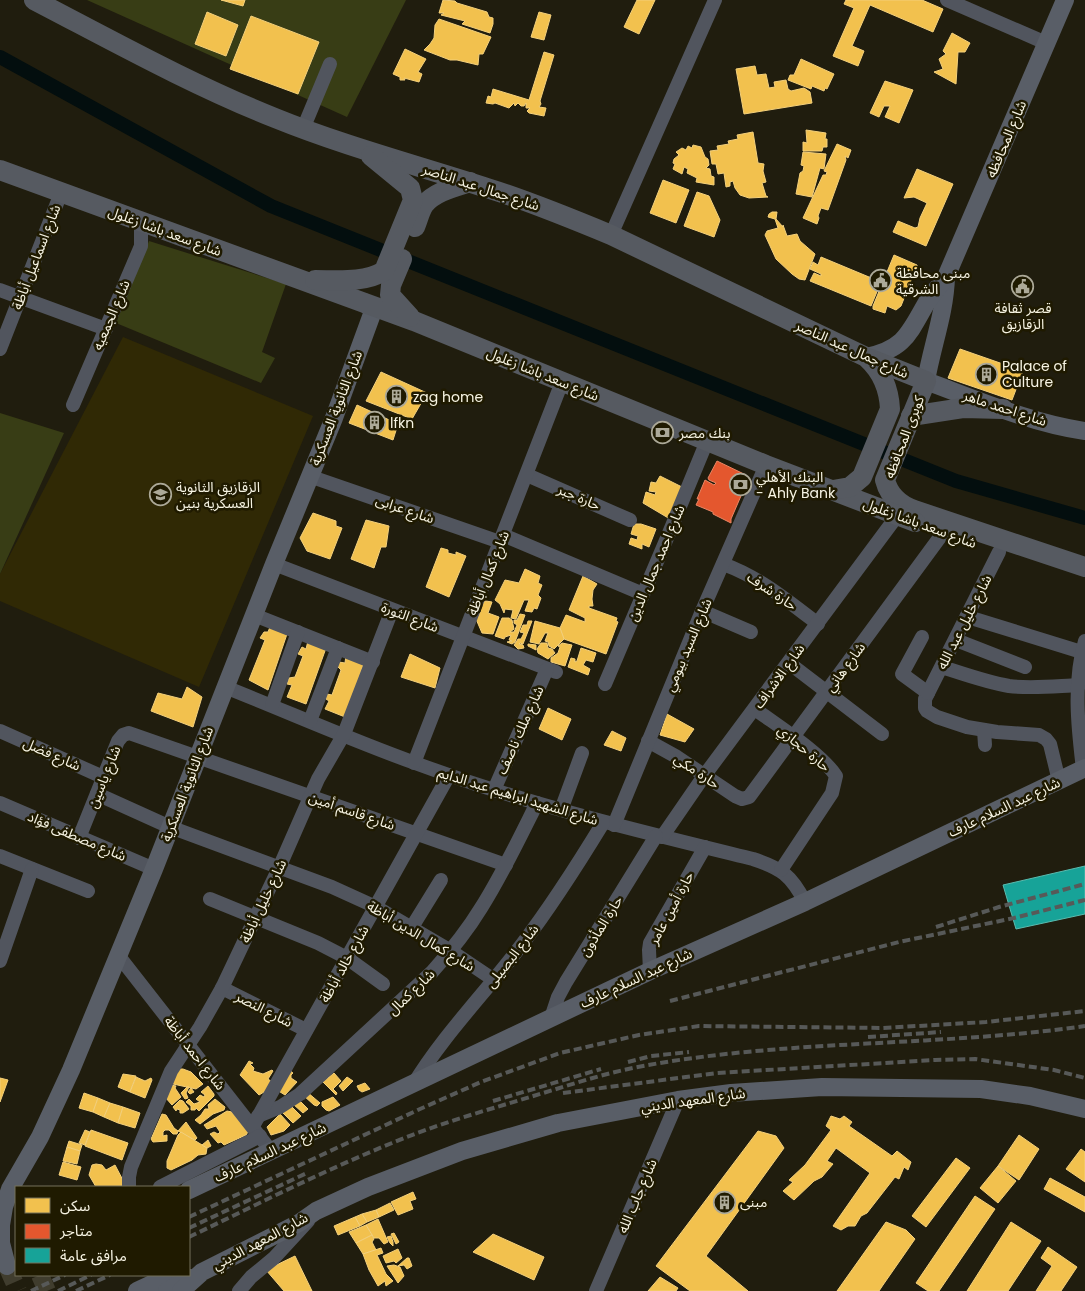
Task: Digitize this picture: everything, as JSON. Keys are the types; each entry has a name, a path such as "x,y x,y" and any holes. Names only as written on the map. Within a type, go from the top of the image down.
{"highway":[{"name":"شارع جمال عبد الناصر","path":"34,0 204,87 249,107 303,129 470,182 611,235 866,357 926,381"},
{"path":"361,148 410,188 419,202"},
{"name":"شارع سعد باشا زغلول","path":"1,173 414,321 766,465 833,490 1084,570"},
{"path":"414,321 390,295 389,276 419,202 450,188 470,182"},
{"path":"302,280 348,280 389,276"},
{"name":"كوبرى المحافظه","path":"859,479 890,409 890,397 887,386 875,365 866,357"},
{"name":"كوبرى المحافظه","path":"906,513 904,506 895,500 885,482 926,381"},
{"path":"911,418 963,408 1003,409"},
{"path":"833,490 850,487 859,479 885,482"},
{"name":"شارع سعد باشا زغلول","path":"906,513 943,533 1000,552 1084,570"}],"main road":[{"name":"شارع المحافظه","path":"866,357 889,350 900,343 909,333 927,302 946,277 1065,0"},
{"name":"شارع المحافظه","path":"926,381 931,354 943,311 946,277"},
{"name":"شارع الثانوية العسكرية","path":"7,1266 1,1243 4,1207 10,1190 40,1137 72,1070 154,869 309,476 334,418 372,314 371,309 364,302"},
{"name":"شارع احمد ماهر","path":"926,381 1003,409 1070,429 1085,431"},
{"name":"شارع عبد السلام عارف","path":"190,1190 650,971 805,902 1084,769"},
{"name":"شارع المعهد الديني","path":"181,1291 195,1269 299,1223 316,1211 415,1168 558,1122 678,1100 731,1093 813,1088 981,1089 1030,1096 1085,1110"},
{"path":"22,1170 30,1186"},
{"path":"2,1220 7,1229 15,1234"},
{"path":"137,1291 169,1276"},
{"path":"166,1291 186,1276"}],"street":[{"path":"611,235 715,0"},
{"path":"947,0 1046,43"},
{"path":"303,129 330,64"},
{"name":"شارع اسماعيل أباظة","path":"0,349 60,193"},
{"name":"شارع الجمعيه","path":"73,405 141,246 141,223"},
{"path":"0,290 106,329"},
{"name":"شارع كمال أباظة","path":"414,763 562,382"},
{"name":"شارع احمد جمال الدين","path":"605,684 707,441"},
{"name":"شارع السيد بيومي","path":"608,824 648,741 766,465"},
{"name":"حارة جبر","path":"527,475 630,520"},
{"name":"شارع عرابى","path":"309,476 502,538 643,594"},
{"name":"شارع الاشراف","path":"659,836 818,624 906,513"},
{"name":"شارع هاني","path":"745,798 754,792 943,533"},
{"name":"شارع خليل عبد الله","path":"928,693 1000,552"},
{"name":"شارع الثورة","path":"274,564 551,671"},
{"name":"حارة شرف","path":"723,564 754,577 818,624"},
{"name":"شارع خليل أباظة","path":"129,1186 131,1167 166,1081 222,988 280,868 318,779 344,734 392,610"},
{"path":"702,611 751,632"},
{"path":"254,615 373,662"},
{"path":"968,617 1084,649 1079,685 1079,730 1084,769"},
{"path":"272,705 298,632"},
{"path":"922,637 898,679 928,693 924,703 927,711 950,722 984,730 1039,735 1046,738 1050,744 1059,781"},
{"path":"956,640 1025,667"},
{"path":"310,721 338,648"},
{"path":"789,663 882,734"},
{"path":"942,667 968,676 1010,686 1079,685"},
{"name":"شارع ملك ناصف","path":"494,790 551,671"},
{"name":"شارع الشهيد ابراهيم عبد الدايم","path":"225,686 414,763 494,790 608,824 753,859 781,870 795,884 805,902"},
{"name":"حارة حجازي","path":"755,709 794,738 830,768 836,776 832,793 781,870"},
{"path":"984,730 985,745"},
{"name":"شارع فضل","path":"0,731 103,777"},
{"name":"شارع ياسين","path":"80,838 118,741 123,735 129,733 198,757"},
{"name":"حارة مكي","path":"648,741 670,752 735,796 745,798"},
{"path":"561,810 582,753"},
{"name":"شارع قاسم أمين","path":"198,757 506,865"},
{"name":"شارع خالد أباظة","path":"257,1126 306,1030 450,775"},
{"name":"شارع كمال الدين أباظة","path":"96,794 170,827 332,887 376,906 451,951 494,980"},
{"name":"شارع مصطفى فؤاد","path":"0,803 154,869"},
{"name":"شارع كمال","path":"257,1126 280,1107 300,1094 412,992 451,951 481,909 506,865 537,803"},
{"name":"شارع البصيلى","path":"413,1085 430,1058 494,980 608,824"},
{"name":"حارة المأذون","path":"551,1018 558,997 566,982 659,836"},
{"name":"حارة أمين عامر","path":"650,971 650,943 705,847"},
{"path":"0,856 88,891"},
{"path":"0,961 6,927 32,870"},
{"path":"412,927 441,880"},
{"path":"210,899 318,943 347,958 383,984"},
{"name":"شارع احمد أباظة","path":"118,955 188,1044 257,1126 271,1151"},
{"name":"شارع النصر","path":"222,988 306,1030"},
{"name":"شارع جاب الله","path":"596,1291 678,1100"},
{"name":"شارع عبد السلام عارف","path":"162,1186 257,1126"},
{"path":"240,1291 251,1277 274,1258 316,1211"}],"shaded area":[{"name":"الزقازيق الثانوية العسكرية بنين","path":"123,337 313,416 199,687 0,601 0,574"}],"green space":[{"path":"87,0 406,0 347,117"},
{"path":"149,241 286,284 262,352 275,358 261,383 116,323"},
{"path":"0,413 64,433 0,574"}],"building: سكن":[{"path":"221,0 245,0 243,6"},
{"path":"443,0 455,1 487,12 489,17 493,18 490,33 462,24 465,21 441,15 444,13 439,13"},
{"path":"637,0 655,0 639,34 624,27"},
{"path":"846,0 922,0 943,9 933,32 870,5 852,46 864,51 858,66 833,56 854,8 844,4"},
{"path":"207,12 238,25 226,56 195,44"},
{"path":"539,12 551,15 544,40 531,37"},
{"path":"251,16 319,42 298,94 230,69"},
{"path":"439,19 491,37 483,54 479,54 478,65 450,60 424,50 434,38 435,25"},
{"path":"952,33 970,43 965,52 958,52 956,84 934,72 943,69 939,59 946,54 943,51"},
{"path":"405,49 426,59 418,72 422,74 419,82 404,78 405,80 400,80 400,77 393,74"},
{"path":"544,52 554,55 539,107 546,108 544,116 529,113 527,111 530,108 526,108 526,103 524,106 518,103 515,106 514,103 509,108 495,103 486,103 488,96 491,97 493,89 529,100"},
{"path":"801,59 834,74 827,89 825,88 824,91 812,86 811,89 788,80 790,75 794,75"},
{"path":"755,66 757,75 766,74 769,88 775,87 774,82 786,80 788,89 791,91 804,88 810,92 812,103 744,114 736,69"},
{"path":"885,81 913,90 899,123 885,117 890,106 884,106 879,117 870,113"},
{"path":"806,130 826,133 827,147 823,147 822,151 803,151 803,142 807,143"},
{"path":"753,132 758,163 764,164 763,171 766,182 762,183 768,197 749,198 740,195 733,181 730,182 730,186 726,187 724,173 718,174 716,164 712,164 710,151 718,150 717,146 729,144 728,141 738,139 737,135"},
{"path":"837,144 851,150 848,158 845,156 846,160 828,210 821,208 817,224 803,218 823,175 826,175 827,172 824,171"},
{"path":"693,145 701,147 705,157 708,159 709,165 706,168 710,169 711,176 714,177 714,185 696,182 697,178 687,173 688,169 684,167 682,174 673,169 674,159 679,155 676,152 682,148 686,150 688,146 692,148"},
{"path":"803,152 826,154 824,169 820,168 812,197 796,194 800,173 803,171 804,166 801,165"},
{"path":"917,169 953,184 926,246 893,232 898,221 915,228 918,227 927,203 914,197 904,198"},
{"path":"663,180 689,190 676,223 650,213"},
{"path":"697,192 709,196 720,220 714,237 684,226"},
{"path":"772,212 777,212 776,219 783,227 783,225 787,236 797,234 800,241 815,254 805,280 799,279 792,274 776,259 765,235 767,231 778,228 775,219 768,217"},
{"path":"894,255 917,265 917,268 901,306 896,310 887,306 885,313 873,309 873,306"},
{"path":"821,257 881,282 871,306 810,281 814,273 821,276 821,274 810,269 813,262 818,265"},
{"name":"Palace of Culture","path":"960,349 1023,371 1012,400 948,378"},
{"name":"zag home","path":"381,372 427,393 412,419 366,401"},
{"name":"lfkn","path":"357,405 398,424 393,440 349,423"},
{"path":"660,476 682,487 670,519 643,503 646,492 655,495 656,492 649,491 651,482 656,483"},
{"path":"313,513 336,521 336,526 342,528 330,559 307,551 300,538"},
{"path":"366,520 389,526 386,547 381,547 374,568 351,559"},
{"path":"634,524 641,524 656,529 649,547 642,544 642,549 629,544 631,538 637,540 638,536 631,534"},
{"path":"441,548 448,550 448,553 456,555 456,552 466,556 449,597 426,587"},
{"path":"525,569 540,576 538,583 542,585 538,595 541,598 537,609 534,608 532,612 525,611 529,600 524,600 516,619 511,618 513,610 505,609 504,613 500,604 495,600 505,580 519,583"},
{"path":"583,576 597,584 593,590 593,606 589,606 589,608 617,618 616,621 618,622 606,654 564,639 560,628 566,615 585,622 585,618 569,610"},
{"path":"482,602 492,602 488,613 499,617 493,634 482,633 476,619 476,616 479,616"},
{"path":"520,614 525,615 515,642 512,644 507,642 512,641 509,640 511,635 504,639 495,636 502,618 512,620 514,629 510,632 514,632 517,625 514,623 514,620 517,620"},
{"path":"528,621 532,621 523,644 519,644 523,645 524,648 518,649 514,645 518,639 521,639 524,633 520,632 523,625 527,625"},
{"path":"535,621 560,628 564,639 554,649 545,641 548,633 545,633 539,644 530,642"},
{"path":"270,627 287,634 268,690 249,680 265,640 260,638 264,632 268,632"},
{"path":"308,641 326,648 306,704 287,697 292,685 287,684 289,678 295,677 303,656 298,654 302,647 306,649"},
{"path":"541,643 547,643 548,648 552,649 555,653 548,659 538,653 537,649"},
{"path":"562,643 572,645 565,666 551,662 551,658 558,653 560,647 558,646"},
{"path":"528,644 536,645 536,650 528,646"},
{"path":"581,648 596,653 593,662 586,660 583,665 590,669 588,675 568,667 571,658 575,659 575,662 577,661"},
{"path":"410,654 440,668 435,688 401,677"},
{"path":"346,655 364,663 345,717 325,709 329,701 326,699 327,694 332,695 341,670 337,666 339,662 345,663"},
{"path":"187,687 202,697 193,727 151,711 158,693 182,699"},
{"path":"548,708 571,719 562,740 539,729"},
{"path":"667,714 694,729 685,742 660,735"},
{"path":"612,731 626,738 621,751 604,745"},
{"path":"249,1061 253,1063 250,1064 254,1068 253,1071 263,1074 273,1071 268,1079 272,1082 269,1089 259,1095 240,1075"},
{"path":"174,1069 183,1069 191,1072 203,1084 196,1089 173,1084"},
{"path":"288,1069 293,1073 291,1078 297,1082 285,1095 277,1090"},
{"path":"334,1073 341,1081 333,1089 337,1093 336,1095 323,1082"},
{"path":"123,1074 136,1076 130,1092 118,1087"},
{"path":"136,1077 145,1081 151,1078 152,1080 145,1098 130,1092"},
{"path":"347,1077 353,1081 343,1091 339,1086"},
{"path":"0,1078 8,1080 0,1102"},
{"path":"365,1083 370,1089 362,1092 357,1086"},
{"path":"171,1085 176,1086 175,1088 181,1097 172,1105 165,1097"},
{"path":"208,1086 214,1096 199,1111 196,1108 191,1110 191,1106 186,1102 189,1099 194,1104 200,1102 196,1099 200,1095 204,1097 205,1095 201,1092"},
{"path":"189,1087 186,1093 188,1098 185,1099 181,1093"},
{"path":"191,1088 194,1092 190,1094 188,1092"},
{"path":"307,1092 320,1103 317,1106 303,1095"},
{"path":"84,1093 98,1098 93,1112 79,1108"},
{"path":"333,1097 340,1105 329,1111 326,1110 322,1106 322,1102"},
{"path":"98,1098 110,1103 104,1117 93,1112"},
{"path":"215,1099 225,1107 224,1110 213,1114 200,1124 195,1120 205,1109 209,1109 208,1105"},
{"path":"298,1099 308,1109 303,1113 293,1104"},
{"path":"180,1100 189,1109 183,1113 180,1113 180,1110 177,1109 176,1111 173,1107"},
{"path":"110,1103 123,1107 118,1123 104,1117"},
{"path":"290,1105 301,1116 293,1123 281,1111"},
{"path":"123,1107 140,1113 135,1128 118,1123"},
{"path":"227,1111 232,1112 248,1132 246,1135 224,1145 221,1142 218,1143 210,1134 214,1132 218,1134 220,1132 216,1126 207,1129 204,1125"},
{"path":"162,1114 166,1115 178,1131 177,1134 173,1134 169,1130 165,1130 163,1136 167,1135 167,1141 153,1142 151,1139"},
{"path":"280,1114 290,1125 284,1131 271,1135 267,1127"},
{"name":"مبنى","path":"831,1116 840,1119 844,1116 852,1122 849,1126 892,1156 897,1151 911,1162 908,1170 904,1167 899,1179 895,1177 867,1213 861,1216 855,1226 848,1226 841,1230 833,1226 870,1173 836,1148 827,1161 833,1164 822,1177 814,1181 794,1200 783,1191 793,1182 789,1180 805,1165 831,1130 826,1126"},
{"path":"186,1122 197,1138 195,1140 178,1131"},
{"path":"85,1130 90,1132 85,1145 79,1143"},
{"path":"91,1130 128,1143 122,1160 85,1146"},
{"name":"مبنى","path":"758,1131 776,1136 784,1148 706,1256 748,1291 690,1291 656,1266"},
{"path":"181,1132 207,1148 206,1154 198,1155 171,1170 167,1168 167,1161"},
{"path":"1019,1135 1039,1149 1019,1180 998,1166"},
{"path":"208,1140 211,1146 207,1148 202,1145"},
{"path":"69,1141 82,1145 80,1151 67,1147"},
{"path":"67,1147 80,1151 77,1164 63,1161"},
{"path":"1081,1149 1085,1152 1085,1182 1066,1169"},
{"path":"956,1158 970,1168 926,1227 912,1216"},
{"path":"63,1162 81,1167 77,1180 59,1175"},
{"path":"92,1165 102,1165 106,1170 115,1165 126,1186 95,1186 89,1175"},
{"path":"998,1166 1016,1181 998,1203 980,1188"},
{"path":"1050,1178 1085,1197 1085,1212 1044,1189"},
{"path":"413,1192 416,1199 410,1201 413,1209 398,1215 391,1202"},
{"path":"975,1196 995,1209 939,1291 928,1291 916,1283"},
{"path":"390,1203 394,1210 379,1217 376,1210"},
{"path":"376,1210 379,1217 367,1222 362,1214"},
{"path":"362,1214 367,1222 360,1226 355,1217"},
{"path":"355,1217 360,1226 338,1235 334,1226"},
{"path":"378,1219 388,1242 384,1244 379,1238 374,1238 366,1225"},
{"path":"886,1222 906,1230 915,1239 879,1291 837,1291"},
{"path":"1011,1222 1041,1241 1008,1291 967,1291"},
{"path":"366,1225 372,1235 356,1243 349,1232"},
{"path":"394,1233 399,1242 396,1244 391,1234"},
{"path":"493,1234 544,1257 534,1280 473,1252"},
{"path":"372,1235 374,1239 372,1242 376,1250 363,1254 356,1243"},
{"path":"391,1236 393,1242 393,1246 387,1237"},
{"path":"1048,1247 1077,1267 1061,1291 1036,1291 1052,1266 1041,1258"},
{"path":"381,1248 383,1253 377,1255 386,1274 393,1281 386,1286 385,1281 378,1286 363,1254"},
{"path":"398,1249 402,1258 396,1263 394,1261 386,1263 383,1256"},
{"path":"295,1256 312,1291 284,1291 266,1270"},
{"path":"409,1258 412,1266 407,1269 404,1265 398,1266"},
{"path":"394,1265 400,1267 404,1276 398,1283 387,1266"},
{"path":"660,1277 678,1288 676,1291 648,1291"}],"building: متاجر":[{"path":"717,461 746,475 745,481 747,482 731,523 713,514 713,512 696,505 705,480 714,485 716,483 708,478"}],"building: مرافق عامة":[{"path":"1085,866 1085,914 1016,929 1003,885"}],"waterway":[{"path":"0,57 271,206 956,481 1085,518"}],"tunnel":[{"path":"7,1266 18,1291"},
{"path":"40,1276 47,1291"}],"railway":[{"path":"936,927 999,907 1085,884"},
{"path":"670,1001 899,942 1014,918 1085,900"},
{"path":"190,1217 481,1082 560,1053 639,1035 699,1026 883,1028 986,1022 1085,1011"},
{"path":"190,1237 315,1177 409,1136 614,1072 698,1057 753,1051 1030,1033 1085,1026"},
{"path":"868,1037 941,1032"},
{"path":"628,1062 651,1056 689,1052"},
{"path":"563,1093 717,1073 935,1060 975,1059 1054,1070 1085,1078"},
{"path":"493,1101 601,1069"},
{"path":"190,1228 307,1173"},
{"path":"31,1291 63,1276"},
{"path":"58,1291 89,1276"},
{"path":"76,1291 108,1276"}],"place":[{"name":"مبنى محافظة الشرقية","path":"880,281"},
{"name":"قصر ثقافة الزقازيق","path":"1023,286"},
{"name":"Palace of Culture","path":"986,374"},
{"name":"zag home","path":"397,397"},
{"name":"lfkn","path":"374,423"},
{"name":"بنك مصر","path":"663,433"},
{"name":"البنك الأهلي - Ahly Bank","path":"740,485"},
{"name":"الزقازيق الثانوية العسكرية بنين","path":"160,495"},
{"name":"مبنى","path":"724,1202"}]}
